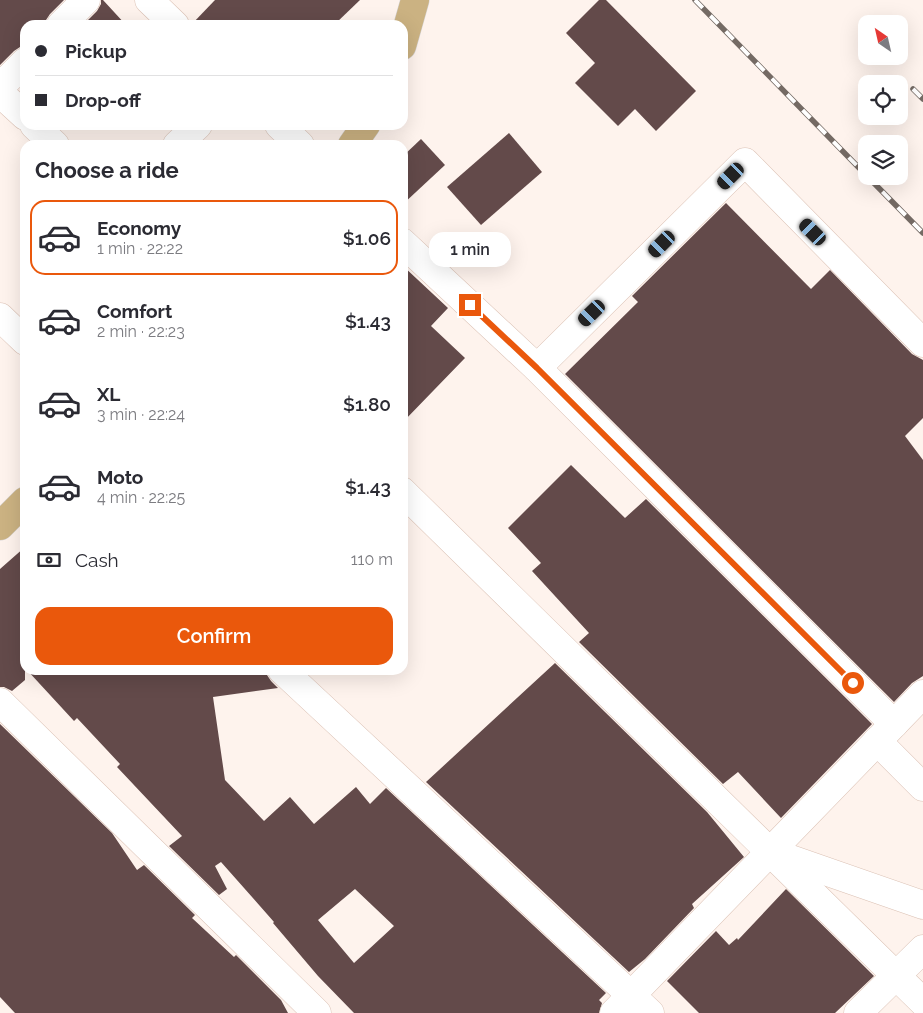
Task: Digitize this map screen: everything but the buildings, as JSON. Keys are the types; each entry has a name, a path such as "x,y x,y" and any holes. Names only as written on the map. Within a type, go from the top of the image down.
{"main road":[{"path":"408,25 415,0"},
{"path":"0,526 20,506"}],"street":[{"path":"66,20 86,0"},
{"path":"150,0 170,20"},
{"path":"0,87 20,67"},
{"path":"0,93 20,111"},
{"path":"39,130 50,140"},
{"path":"182,140 193,130"},
{"path":"284,130 295,140"},
{"path":"537,368 745,162 923,343"},
{"path":"408,248 537,368 886,732 923,787"},
{"path":"0,317 20,336"},
{"path":"408,503 923,1002"},
{"path":"287,675 632,1007 770,852 923,694"},
{"path":"0,702 317,1013"},
{"path":"770,852 923,905"},
{"path":"858,1013 923,949"}],"railway":[{"path":"695,0 858,167"},
{"path":"913,89 923,99"},
{"path":"876,185 923,233"}],"route":[{"path":"470,305 537,368 853,683"}]}
